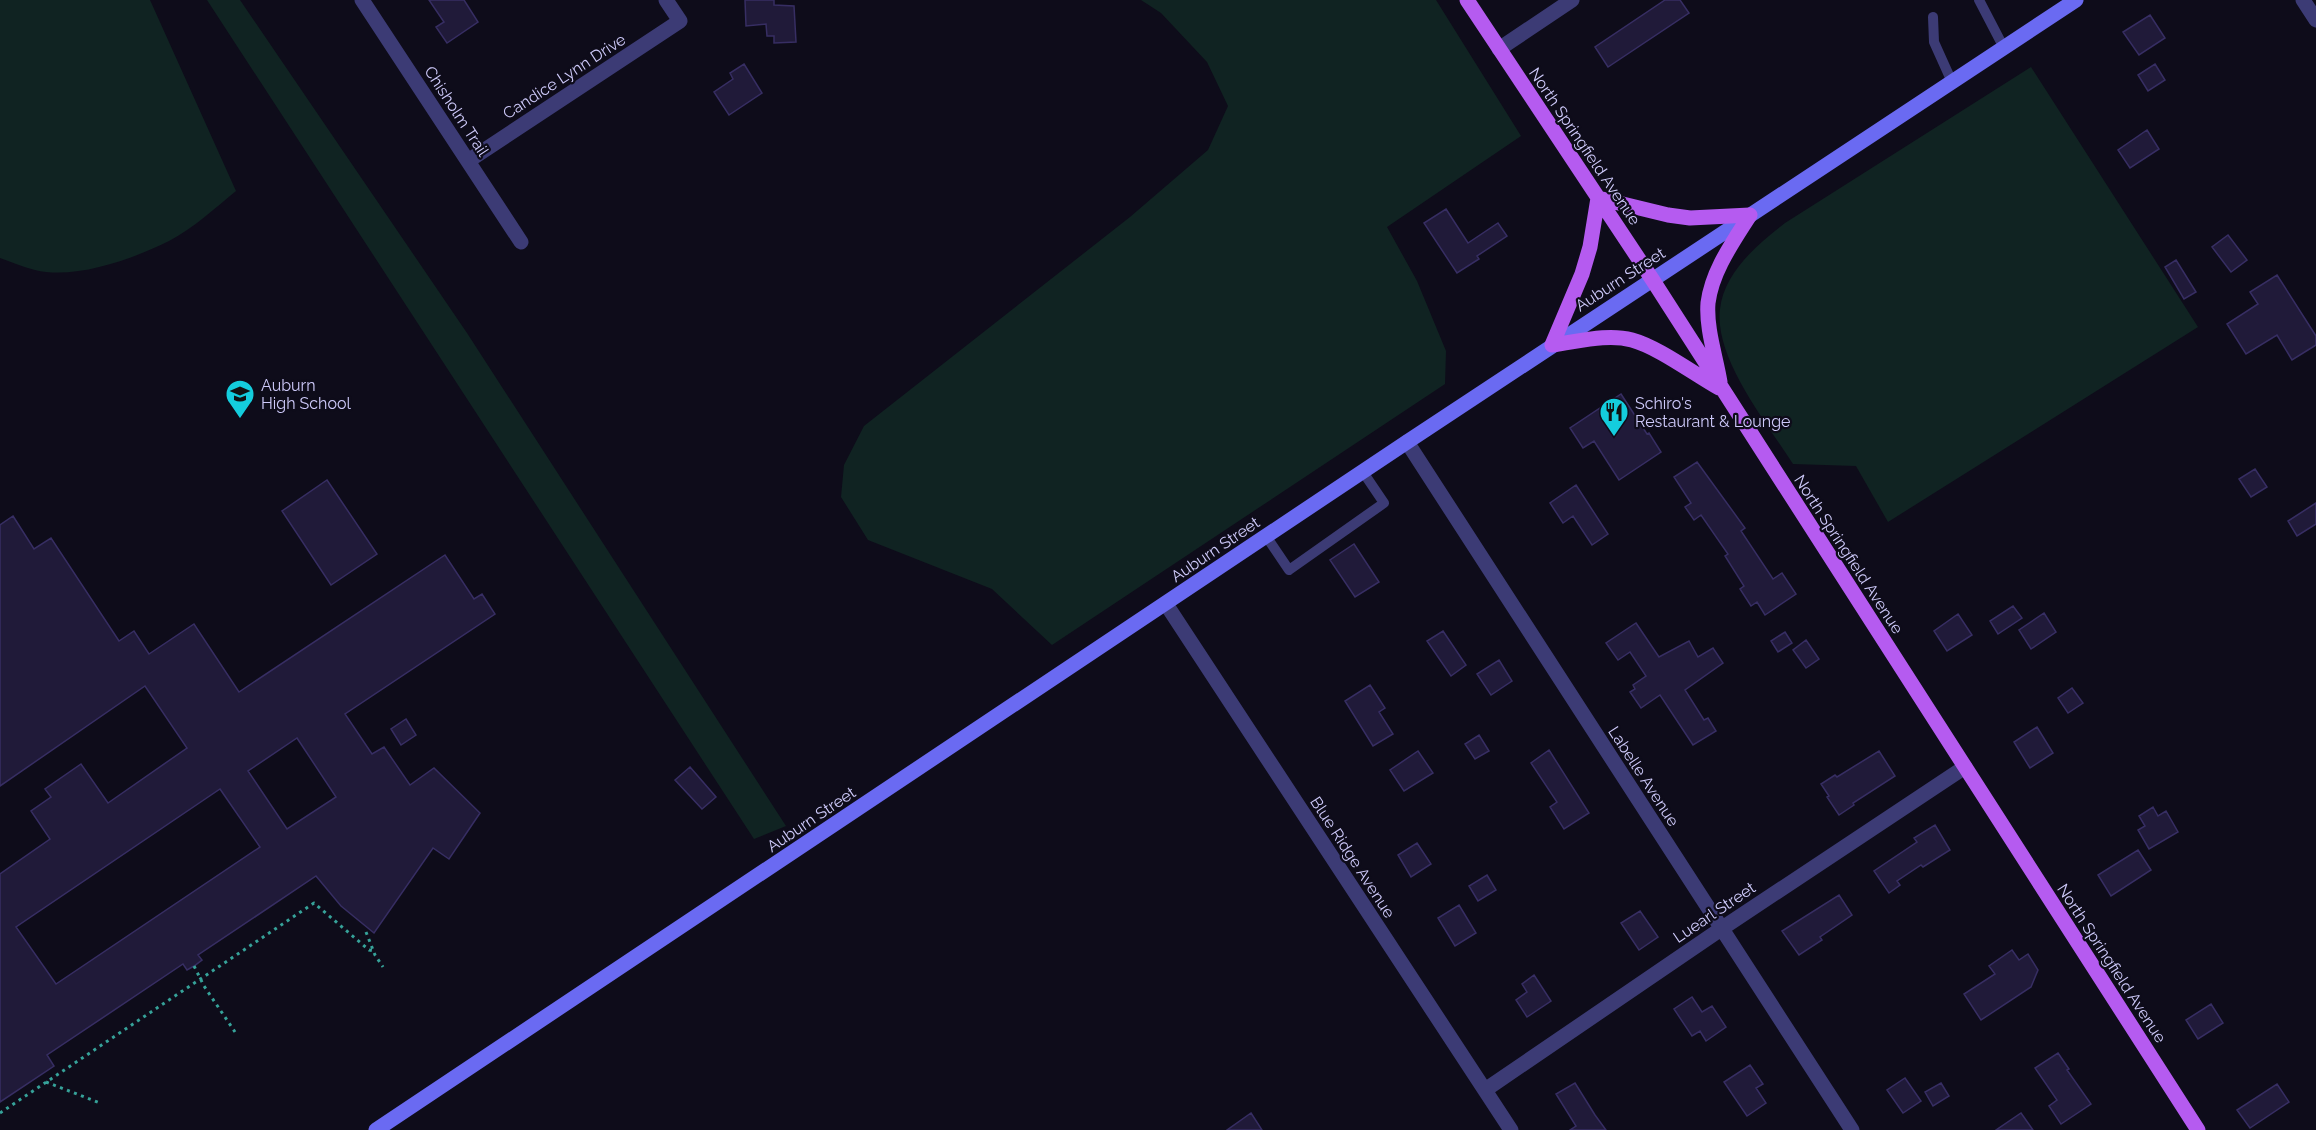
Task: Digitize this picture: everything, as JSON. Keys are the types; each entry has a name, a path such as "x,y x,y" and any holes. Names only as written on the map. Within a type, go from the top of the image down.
{"main road":[{"name":"North Springfield Avenue","path":"1467,0 1652,279 2198,1130"},
{"name":"Auburn Street","path":"376,1130 1552,345 2076,0"},
{"path":"1552,345 1582,274 1590,247 1598,198 1690,218 1750,215"},
{"path":"1722,391 1708,320 1708,304 1719,268 1750,215"},
{"path":"1552,345 1607,338 1631,339 1648,346 1722,391"}],"street":[{"name":"Chisholm Trail","path":"362,0 521,242"},
{"name":"Candice Lynn Drive","path":"468,161 680,21 666,0"},
{"path":"1499,49 1572,0"},
{"path":"2303,0 2316,20"},
{"name":"Labelle Avenue","path":"1407,442 1852,1130"},
{"name":"Blue Ridge Avenue","path":"1166,604 1511,1130"},
{"name":"Luearl Street","path":"1485,1090 1721,929 1965,767"}],"lane":[{"path":"1979,0 2004,48"},
{"path":"1933,16 1934,42 1952,82"},
{"path":"1266,536 1288,570 1384,503 1363,472"}],"path":[{"path":"0,1113 314,903 369,950 374,951"},
{"path":"366,932 383,967"},
{"path":"194,966 235,1032"},
{"path":"46,1082 100,1102"}],"green space":[{"path":"0,0 150,0 236,191 178,236 138,255 104,266 68,272 51,272 31,269 0,258"},
{"path":"207,0 240,0 467,333 786,826 754,839"},
{"path":"1141,0 1436,0 1521,136 1387,227 1417,281 1446,351 1445,384 1052,645 992,589 868,540 841,497 844,465 864,426 1130,217 1208,150 1228,106 1207,62 1161,13"},
{"path":"2031,67 2198,327 1888,522 1856,466 1793,464 1744,389 1725,348 1720,328 1723,296 1735,271 1744,260 1785,223"}],"building":[{"path":"429,0 464,0 478,22 447,43 436,27 444,22"},
{"path":"745,0 774,0 774,5 794,6 796,42 774,43 774,36 767,36 766,24 746,26"},
{"path":"1665,0 1680,0 1689,13 1608,67 1595,47"},
{"path":"2150,15 2165,38 2139,55 2123,32"},
{"path":"744,64 762,93 729,115 714,92 733,79 730,73"},
{"path":"2155,64 2165,80 2148,91 2138,75"},
{"path":"2147,130 2159,149 2130,168 2118,150"},
{"path":"1446,209 1468,243 1498,223 1507,236 1477,256 1479,259 1457,273 1424,223"},
{"path":"2228,235 2247,260 2231,272 2212,247"},
{"path":"2176,260 2196,292 2184,299 2165,267"},
{"path":"2277,275 2316,336 2316,345 2292,360 2277,335 2246,354 2227,324 2258,304 2250,292"},
{"name":"Schiro's Restaurant & Lounge","path":"1621,394 1661,452 1619,480 1594,441 1583,448 1570,428"},
{"path":"1697,462 1745,528 1741,531 1773,579 1782,573 1796,594 1765,615 1757,602 1751,606 1740,589 1744,586 1725,556 1728,554 1701,515 1694,520 1685,507 1691,503 1674,477"},
{"path":"2255,469 2267,487 2251,497 2239,479"},
{"path":"327,480 377,554 331,585 282,511"},
{"path":"1576,485 1608,534 1592,545 1573,516 1563,523 1550,503"},
{"path":"2316,503 2316,524 2297,536 2288,521"},
{"path":"13,516 34,549 51,538 119,641 134,631 149,654 194,624 239,692 445,555 474,599 482,594 495,614 345,714 372,754 384,747 410,785 434,768 480,813 449,859 433,848 374,933 341,906 316,876 198,955 202,960 194,966 187,970 183,964 47,1055 54,1066 0,1102 0,874 50,839 31,811 51,797 45,789 81,764 108,803 187,748 145,686 0,786 0,525","holes":["297,738 336,797 287,829 248,771","220,789 260,847 56,984 16,927"]},
{"path":"1354,544 1379,582 1355,597 1330,560"},
{"path":"2013,606 2022,618 1998,634 1990,621"},
{"path":"2044,613 2056,632 2031,649 2019,630"},
{"path":"1958,614 1972,635 1947,651 1934,631"},
{"path":"1636,623 1659,657 1689,641 1698,657 1713,648 1723,663 1685,690 1704,720 1708,718 1716,731 1693,745 1660,695 1641,708 1630,692 1635,689 1633,685 1646,676 1630,652 1618,660 1606,643"},
{"path":"1443,631 1466,665 1451,676 1427,641"},
{"path":"1785,632 1792,643 1778,652 1771,641"},
{"path":"1806,640 1819,659 1806,668 1793,650"},
{"path":"1499,660 1512,681 1491,695 1477,674"},
{"path":"1370,685 1385,708 1379,712 1393,734 1373,746 1345,701"},
{"path":"2072,688 2083,703 2068,713 2058,698"},
{"path":"406,719 416,735 401,745 391,729"},
{"path":"2037,727 2053,753 2030,768 2014,742"},
{"path":"1479,735 1489,751 1475,759 1465,744"},
{"path":"1549,750 1589,813 1564,829 1550,807 1557,802 1531,763"},
{"path":"1418,751 1433,773 1404,791 1390,770"},
{"path":"1879,751 1895,776 1853,803 1854,805 1839,815 1821,784 1835,775 1837,777"},
{"path":"690,767 716,797 702,809 675,780"},
{"path":"2153,807 2158,816 2166,811 2178,832 2149,849 2138,830 2145,826 2139,816"},
{"path":"1935,825 1950,850 1897,881 1900,885 1889,893 1874,871 1917,842 1914,838"},
{"path":"1417,843 1431,864 1411,877 1398,855"},
{"path":"2138,850 2151,870 2111,896 2098,875"},
{"path":"1487,875 1496,890 1478,901 1469,886"},
{"path":"1839,895 1852,915 1820,937 1822,940 1799,955 1782,931"},
{"path":"1459,905 1476,933 1455,946 1438,918"},
{"path":"1640,911 1658,937 1639,950 1621,923"},
{"path":"2012,950 2019,960 2028,954 2038,970 2031,987 1981,1020 1964,994 1995,974 1989,966"},
{"path":"1534,975 1551,1001 1527,1017 1516,1000 1527,992 1522,984"},
{"path":"1692,997 1702,1012 1712,1006 1726,1027 1706,1041 1700,1031 1692,1036 1674,1009"},
{"path":"2211,1004 2223,1023 2198,1039 2186,1020"},
{"path":"2058,1053 2091,1104 2061,1124 2049,1106 2057,1100 2035,1068"},
{"path":"1750,1065 1763,1084 1756,1088 1766,1103 1747,1116 1724,1082"},
{"path":"1905,1078 1921,1101 1903,1113 1887,1090"},
{"path":"1575,1083 1606,1130 1570,1130 1576,1126 1556,1094"},
{"path":"1941,1083 1949,1096 1933,1106 1925,1092"},
{"path":"2277,1084 2289,1102 2250,1128 2237,1110"},
{"path":"1251,1113 1262,1130 1227,1130"},
{"path":"2021,1113 2033,1130 1996,1130"}],"place":[{"name":"Auburn High School","path":"240,420"},
{"name":"Schiro's Restaurant & Lounge","path":"1614,438"}]}
